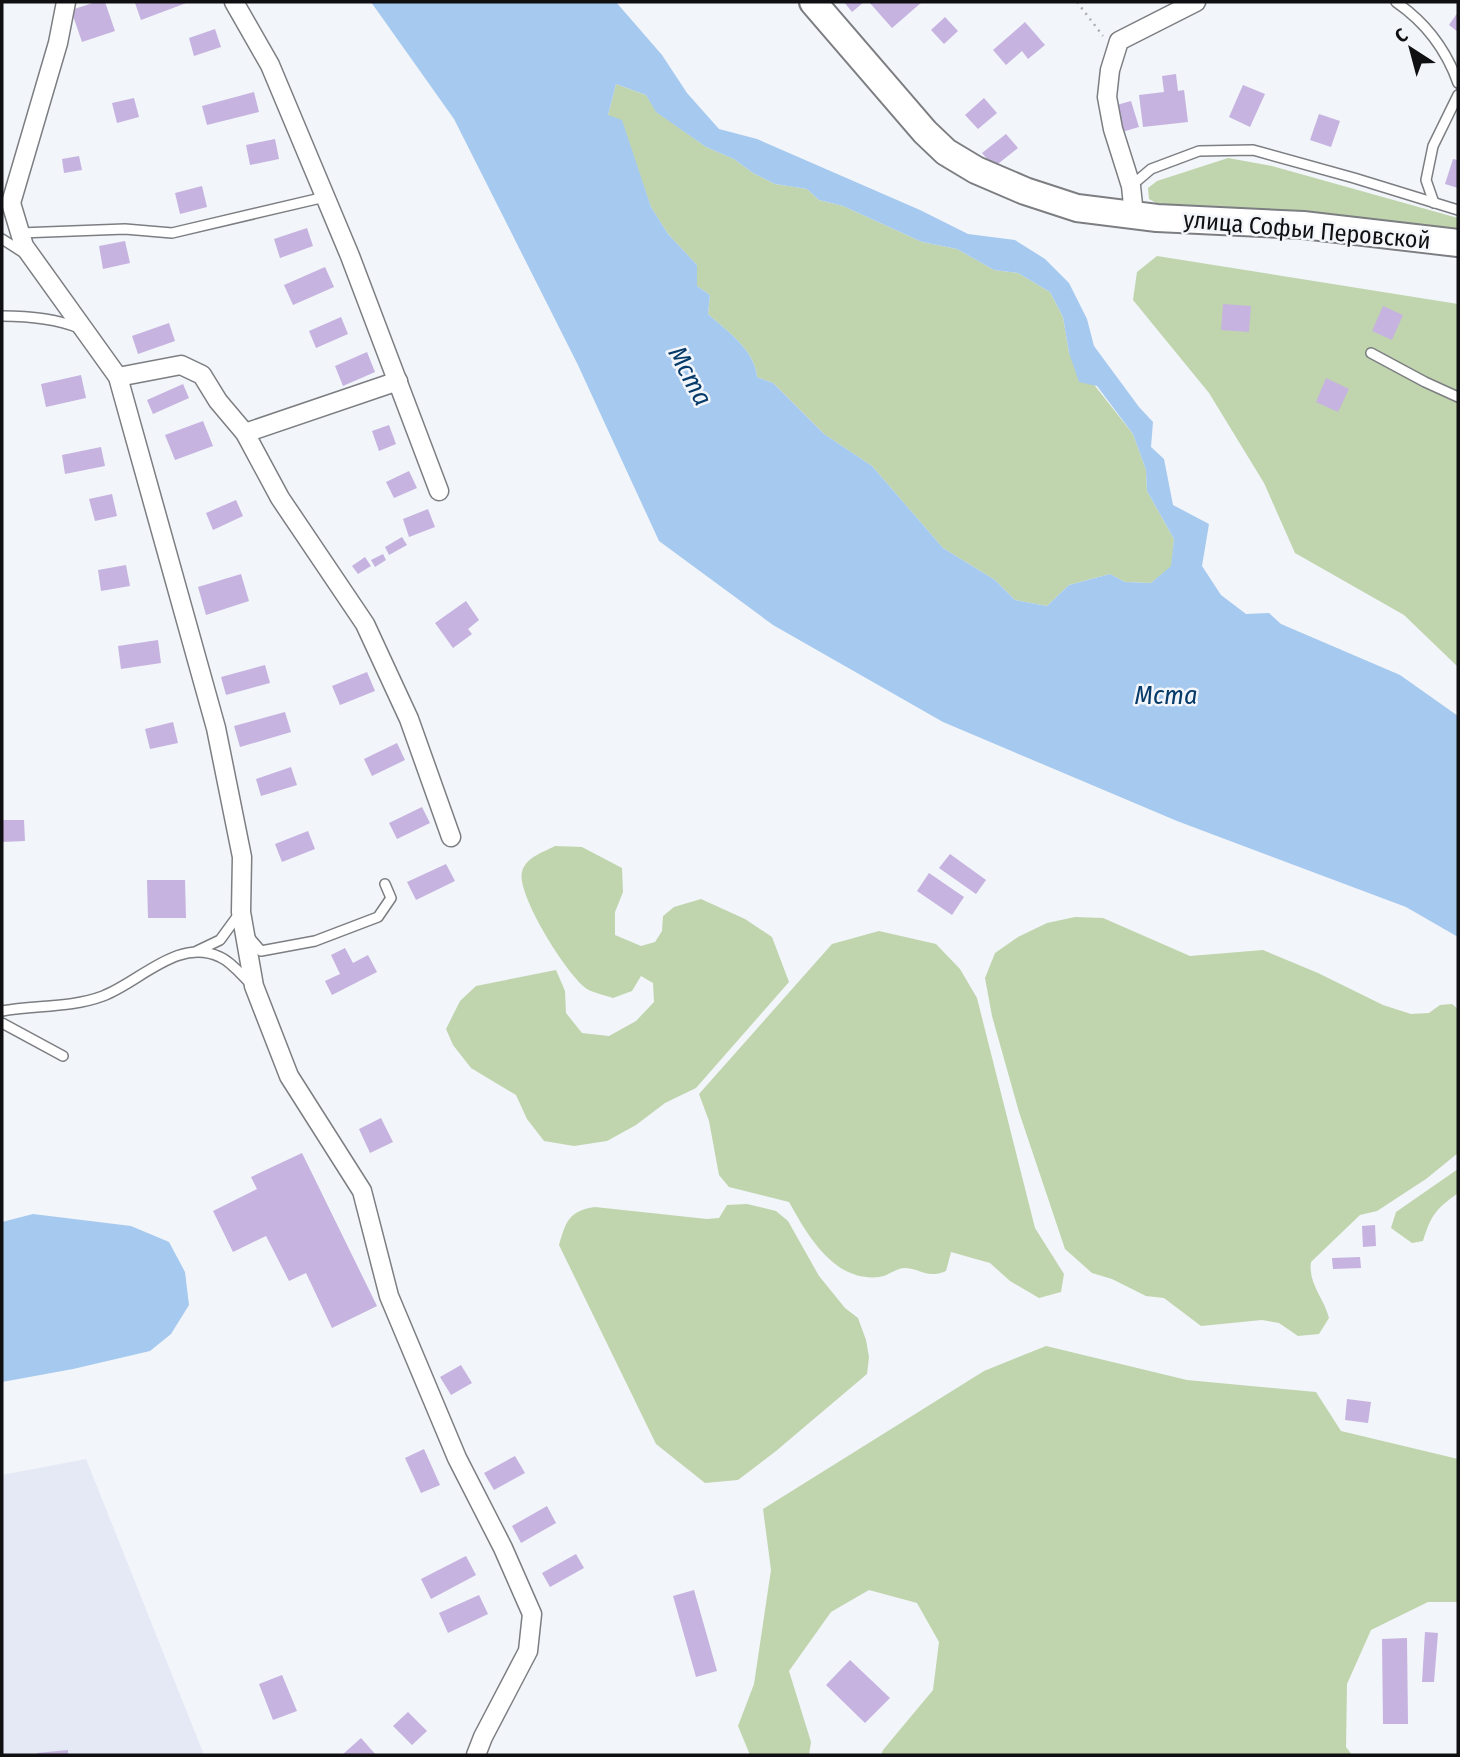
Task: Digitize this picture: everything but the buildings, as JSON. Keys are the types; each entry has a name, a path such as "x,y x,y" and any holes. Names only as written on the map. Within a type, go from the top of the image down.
{"main road":[{"name":"улица Софьи Перовской","path":"813,2 925,132 946,152 976,170 1025,191 1077,208 1145,217 1303,225 1458,243"}],"street":[{"path":"66,2 58,43 6,206 20,233 23,246 118,377 216,727 242,857 242,921 254,986 289,1076 362,1191 389,1296 457,1458 503,1548 531,1614 528,1651 476,1755"},
{"path":"234,2 270,65 398,381 439,491"},
{"path":"1145,217 1131,186 1113,129 1107,97 1110,70 1119,41 1186,4"},
{"path":"118,377 181,365 202,375 218,401 245,433 280,498 365,624 409,719 451,836"},
{"path":"245,433 398,381"}],"lane":[{"path":"1396,2 1433,36 1450,60 1458,83"},
{"path":"1434,203 1426,180 1433,146 1458,95"},
{"path":"1131,186 1151,169 1199,151 1253,150 1458,210"},
{"path":"20,233 125,229 172,233 325,197"},
{"path":"2,239 30,255"},
{"path":"2,316 28,316 63,322 85,330"},
{"path":"1371,353 1458,397"},
{"path":"2,1011 61,1005 102,996 140,977 164,960 197,951 220,940 242,921 261,951 315,941 378,917 391,898 385,884"},
{"path":"197,951 222,957 254,986"},
{"path":"2,1023 63,1056"}],"path":[{"path":"1077,2 1115,53"}],"shaded area":[{"path":"86,1459 204,1755 2,1755 2,1475"}],"green space":[{"path":"616,84 646,95 657,112 706,147 734,159 775,184 807,189 819,200 843,206 922,242 957,249 994,270 1018,273 1050,292 1063,317 1069,353 1133,434 1146,470 1147,491 1174,539 1172,566 1151,583 1125,582 1110,574 1069,585 1047,606 1015,600 995,580 943,548 872,466 824,434 773,383 757,377 746,350 708,314 710,295 697,286 697,265 668,234 651,207 639,174 608,115"},
{"path":"1228,158 1272,166 1458,218 1458,237 1156,203 1149,199 1148,188 1157,181"},
{"path":"1157,256 1458,304 1458,667 1404,615 1295,553 1264,483 1209,393 1133,300 1137,272"},
{"path":"555,846 582,847 622,868 623,892 615,912 615,935 641,946 655,942 662,931 663,916 674,907 701,899 745,919 772,937 789,982 696,1088 665,1103 636,1125 607,1141 574,1146 544,1141 527,1119 516,1095 471,1068 453,1045 446,1029 460,1001 476,986 556,970 565,991 566,1013 582,1033 609,1036 636,1021 654,1002 653,983 641,976 632,991 613,998 587,989 557,953 535,916 522,883 522,872 531,859"},
{"path":"1075,917 1103,918 1190,956 1263,950 1383,1005 1411,1014 1429,1013 1440,1005 1452,1004 1458,1009 1458,1153 1426,1179 1377,1211 1360,1215 1311,1262 1314,1284 1329,1318 1319,1334 1298,1336 1279,1323 1262,1320 1201,1326 1164,1298 1146,1296 1112,1279 1092,1273 1065,1249 1019,1112 992,1016 985,978 995,953 1018,937 1047,923"},
{"path":"879,931 936,944 960,969 977,998 1035,1228 1064,1274 1061,1292 1039,1298 1010,1281 990,1263 951,1252 946,1271 939,1273 929,1274 905,1268 879,1277 863,1277 849,1272 824,1254 789,1202 729,1187 719,1175 709,1121 699,1094 832,944"},
{"path":"1458,1169 1458,1193 1435,1213 1423,1241 1412,1243 1391,1228 1396,1212"},
{"path":"747,1204 776,1211 788,1221 819,1276 845,1308 858,1318 869,1357 867,1374 738,1480 705,1483 656,1444 559,1245 570,1219 579,1211 595,1207 707,1219 719,1218 727,1205"},
{"path":"1046,1346 1187,1380 1316,1392 1341,1431 1458,1459 1458,1602 1428,1602 1371,1630 1347,1684 1346,1747 1352,1755 881,1755 933,1690 939,1642 917,1603 869,1590 831,1612 789,1671 811,1742 809,1755 750,1755 738,1726 754,1684 771,1570 763,1509 984,1371"}],"water":[{"name":"Мста","path":"371,2 616,2 662,55 687,93 719,129 757,139 920,210 968,234 1015,240 1045,259 1069,283 1087,319 1094,346 1153,422 1151,447 1164,459 1173,505 1209,524 1202,566 1221,595 1246,614 1269,613 1281,624 1400,675 1458,716 1458,937 1406,907 1177,821 943,722 773,625 659,541 577,363 454,119","holes":["616,84 646,95 656,112 706,147 734,159 775,184 807,189 819,200 843,206 922,242 957,249 994,270 1018,273 1050,292 1063,317 1069,353 1079,382 1097,386 1133,434 1146,470 1147,491 1174,539 1171,566 1151,583 1125,582 1110,574 1069,585 1047,606 1015,600 995,580 943,548 872,466 824,434 773,383 757,377 746,350 708,314 710,295 697,286 697,265 668,234 651,207 622,120 608,115"]},
{"path":"33,1214 131,1226 169,1242 185,1272 189,1305 171,1334 150,1351 2,1382 2,1222"}]}
